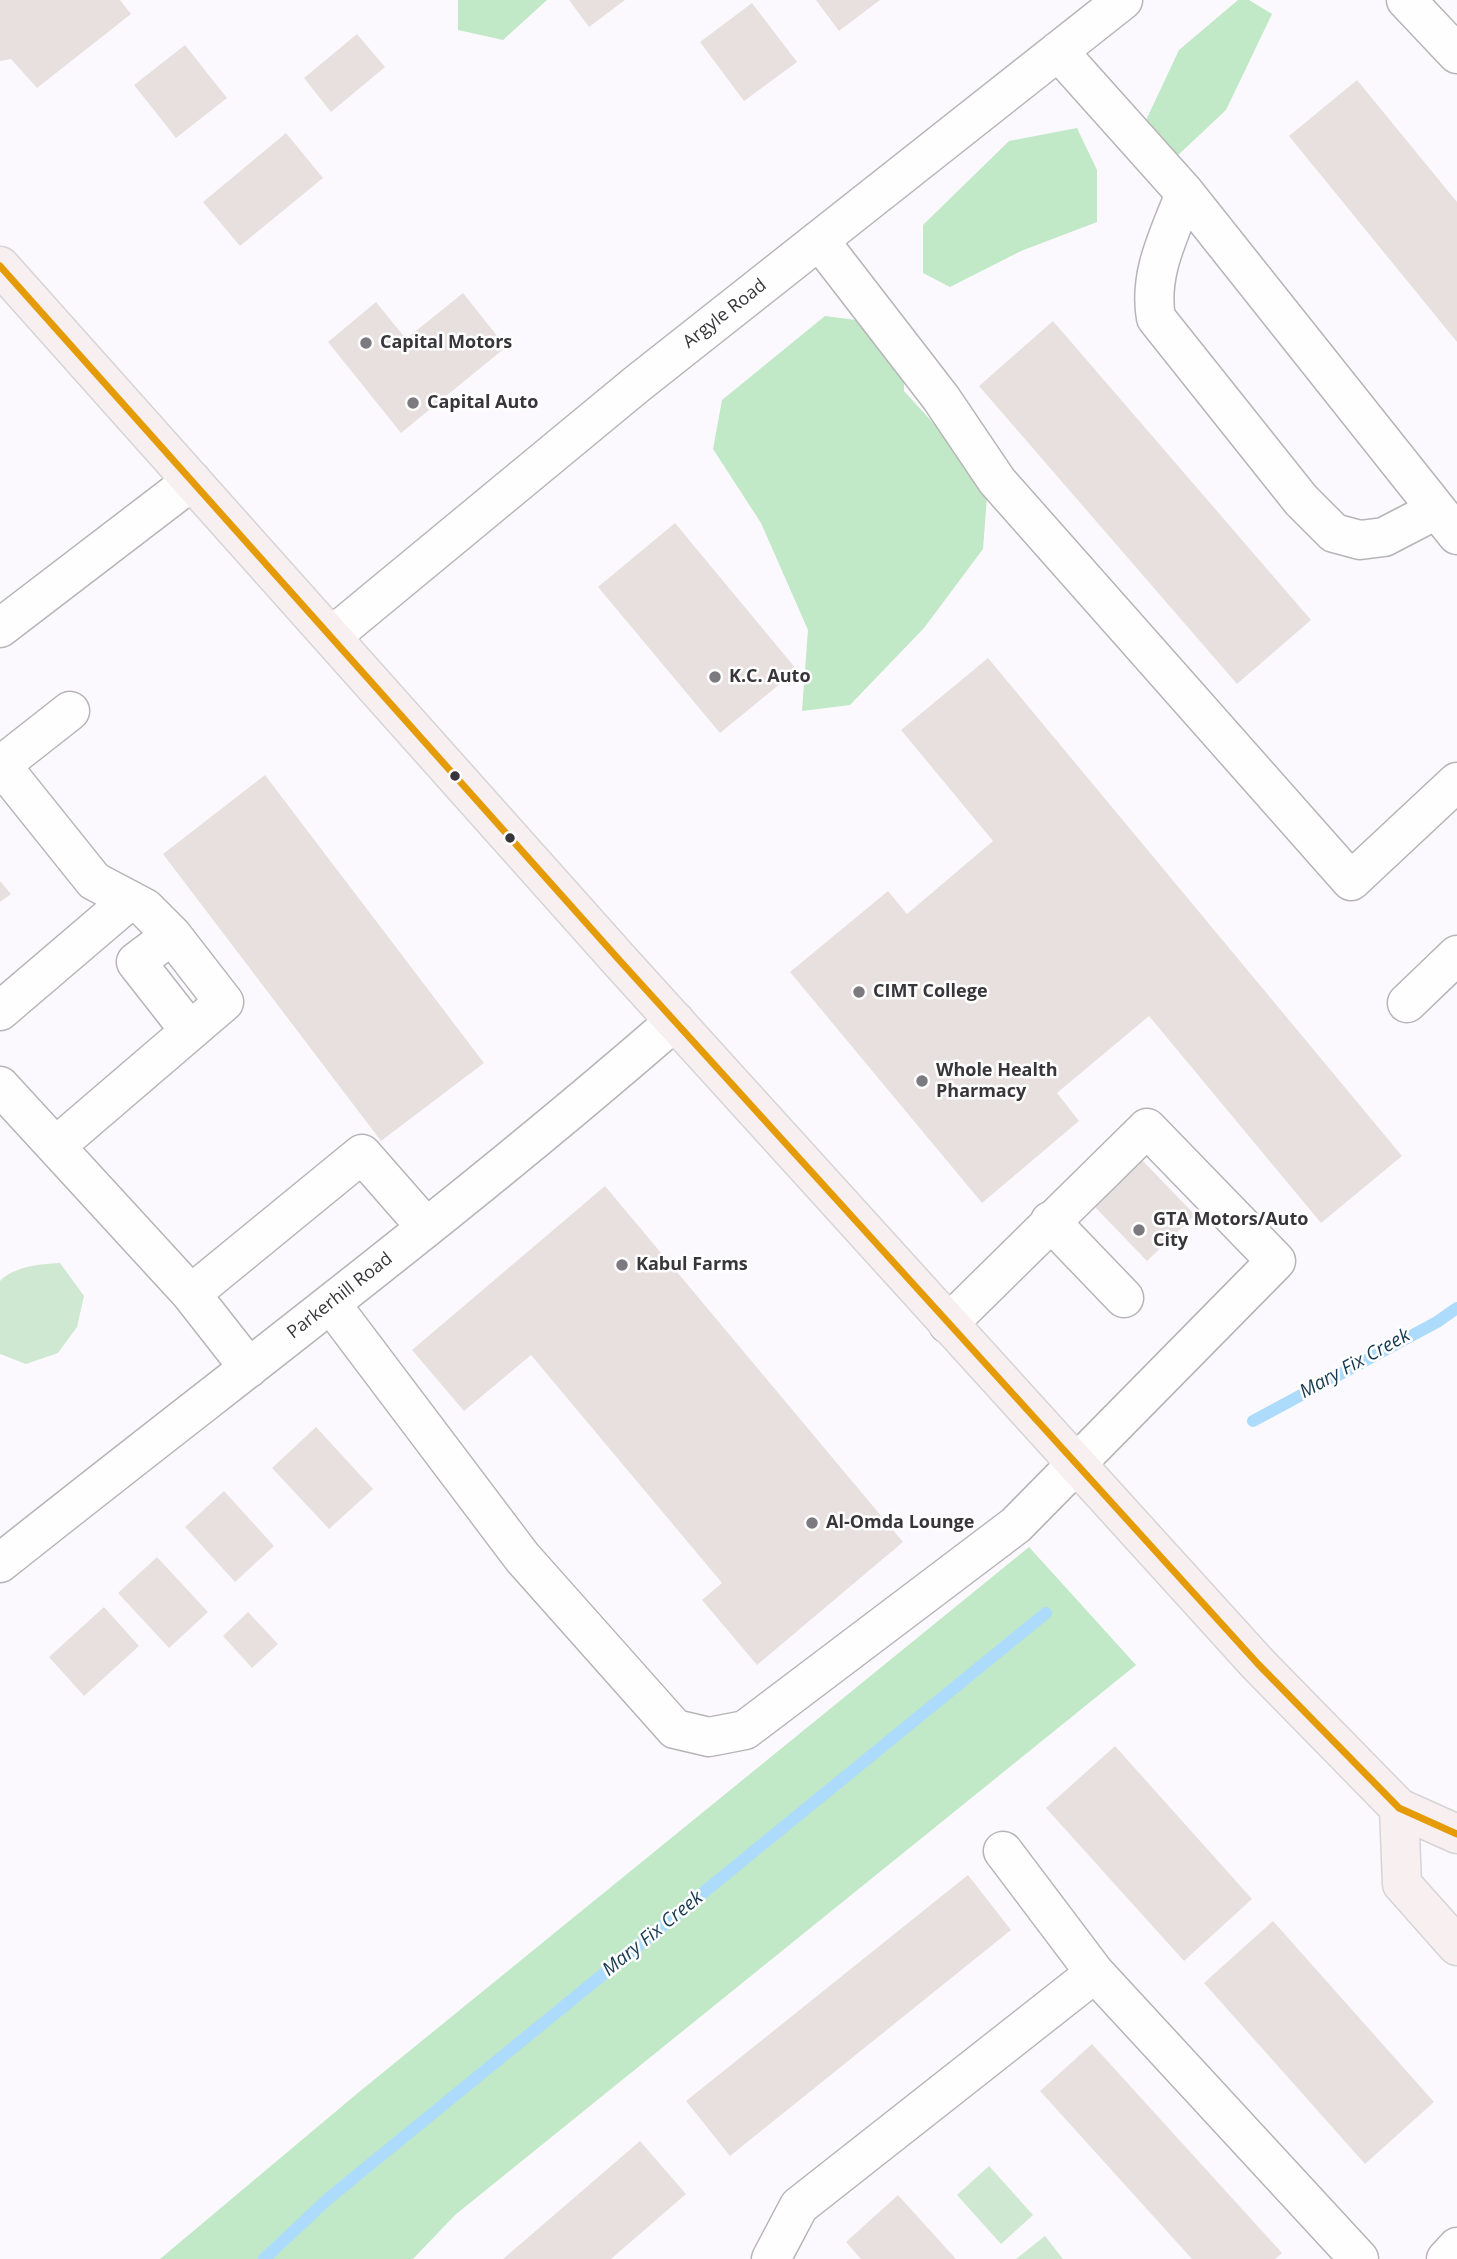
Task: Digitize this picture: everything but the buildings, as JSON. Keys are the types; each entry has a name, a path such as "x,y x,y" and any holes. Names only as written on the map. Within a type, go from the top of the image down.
{"main road":[{"path":"0,266 675,1021 1258,1664 1399,1808 1457,1834"},
{"path":"1399,1808 1402,1884 1457,1946"}],"street":[{"name":"Argyle Road","path":"332,636 637,384 1124,0"},
{"path":"1406,0 1457,54"},
{"path":"1058,51 1185,193 1447,522 1360,540 1334,533 1301,500 1156,318 1152,293 1157,268 1185,193"},
{"path":"819,240 941,398 997,481 1351,881 1457,782"},
{"path":"0,628 192,481"},
{"path":"56,1146 224,1002 172,935 145,908 94,881 1,765 70,711"},
{"path":"0,1011 130,900"},
{"path":"1407,1003 1457,955"},
{"name":"Parkerhill Road","path":"0,1563 331,1304 606,1082 675,1021"},
{"path":"0,1086 191,1294 249,1368"},
{"path":"331,1304 539,1577 675,1729 709,1737 745,1730 1016,1525 1276,1261 1147,1128 948,1324"},
{"path":"191,1294 362,1154 426,1227"},
{"path":"1050,1221 1124,1298"},
{"path":"1003,1851 1095,1973 1359,2259"},
{"path":"771,2259 799,2207 1095,1973"},
{"path":"1446,2259 1457,2247"}],"green space":[{"path":"458,0 547,0 503,40 458,30"},
{"path":"1238,0 1249,0 1272,14 1226,110 1175,158 1140,133 1179,50"},
{"path":"1077,128 1097,170 1097,222 1021,251 950,287 923,273 923,225 1009,141"},
{"path":"825,316 903,326 904,391 988,483 983,549 924,628 850,705 802,711 808,630 761,523 713,449 722,400"},
{"path":"60,1263 84,1296 77,1327 58,1353 26,1364 0,1354 0,1281 20,1269"},
{"path":"1029,1547 1136,1665 455,2215 413,2259 160,2259 359,2092"},
{"path":"989,2166 1033,2215 1001,2244 957,2195"},
{"path":"1045,2236 1063,2259 1016,2259"}],"waterway":[{"name":"Mary Fix Creek","path":"1253,1421 1437,1322 1457,1308"},
{"name":"Mary Fix Creek","path":"264,2259 329,2198 1046,1613"}],"transit line":[{"path":"0,266 621,962 1258,1664 1399,1808 1457,1834"}],"place":[{"name":"Capital Motors","path":"366,343"},
{"name":"Capital Auto","path":"413,403"},
{"name":"K.C. Auto","path":"715,677"},
{"name":"CIMT College","path":"859,992"},
{"name":"Whole Health Pharmacy","path":"922,1081"},
{"name":"GTA Motors/Auto City","path":"1139,1230"},
{"name":"Kabul Farms","path":"622,1265"},
{"name":"Al-Omda Lounge","path":"812,1523"}]}
